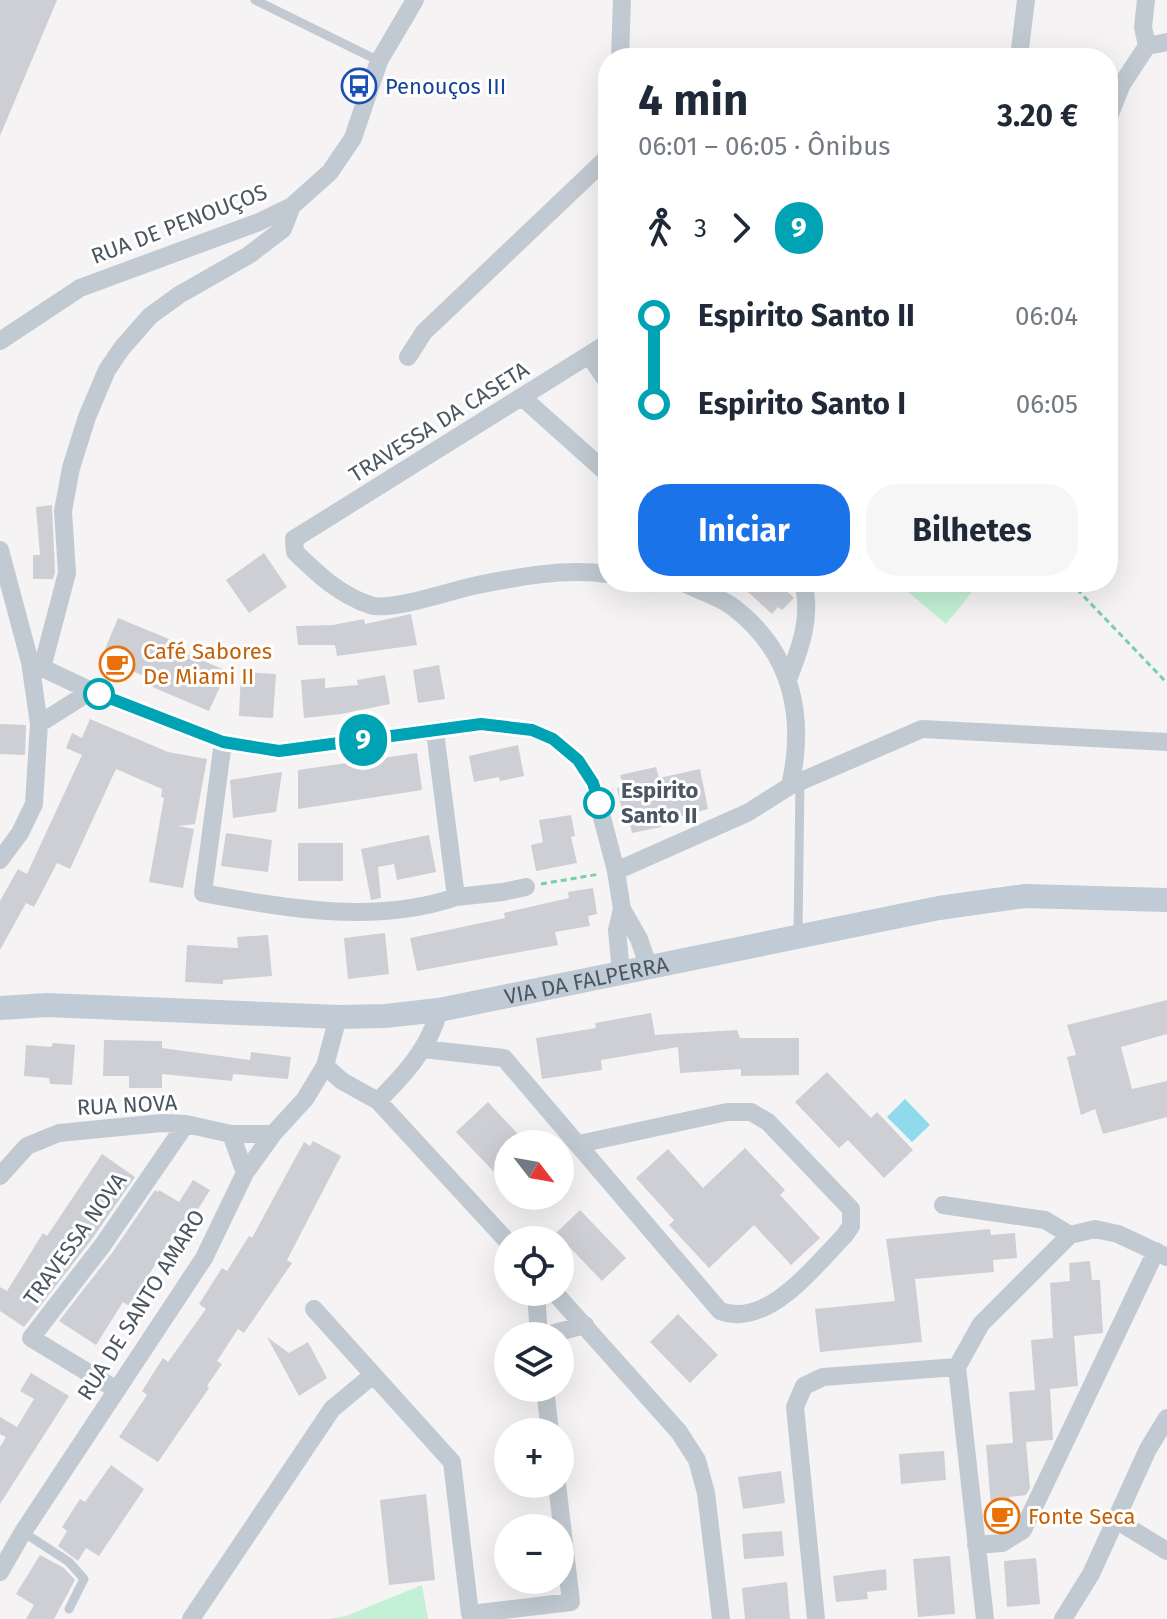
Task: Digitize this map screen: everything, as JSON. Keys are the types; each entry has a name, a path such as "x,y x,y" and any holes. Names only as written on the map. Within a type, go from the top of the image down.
{"main road":[{"name":"VIA DA FALPERRA","path":"0,1008 47,1005 338,1017 385,1016 439,1010 939,908 1025,896 1167,900"}],"street":[{"name":"RUA DE PENOUÇOS","path":"0,341 80,288 259,222 292,206 330,172 353,138 379,61 415,0"},
{"path":"620,48 622,0"},
{"path":"1020,48 1026,0"},
{"path":"1118,94 1147,46 1143,27 1146,0"},
{"path":"1147,46 1167,42"},
{"path":"408,357 424,332 598,167"},
{"path":"36,665 67,573 63,511 71,468 87,417 107,370 150,316 179,295 249,255 283,229 292,206"},
{"name":"TRAVESSA DA CASETA","path":"598,349 294,539 295,552 329,585 372,607 422,600 531,575 598,573"},
{"path":"589,355 598,368"},
{"path":"523,398 598,465"},
{"path":"0,550 36,665 39,724 34,804 20,833 0,860"},
{"path":"703,592 731,605 762,633 789,677"},
{"path":"795,784 797,757 789,677 807,617 804,592"},
{"path":"36,665 91,691 223,742 279,751 481,724 532,730 553,739 578,760 593,783 616,871 622,909 639,939 649,968"},
{"path":"39,724 91,691"},
{"path":"616,871 747,813 795,784 922,729 1167,742"},
{"path":"435,732 456,897"},
{"path":"223,742 203,893 279,907 356,912 432,905 456,897 526,887"},
{"path":"621,973 617,930 622,909"},
{"path":"378,1101 423,1049 435,1028 439,1010"},
{"name":"RUA DE SANTO AMARO","path":"0,1572 23,1532 204,1258 245,1173 273,1134 305,1099 325,1066 338,1017"},
{"path":"423,1049 504,1058 720,1311 731,1315 755,1312 776,1303 851,1226 851,1209 768,1122 751,1112 727,1112 579,1144"},
{"path":"325,1066 342,1081 378,1101 494,1227"},
{"name":"RUA NOVA","path":"0,1176 27,1146 59,1133 162,1123 186,1124 231,1134 273,1134"},
{"name":"TRAVESSA NOVA","path":"117,1390 31,1338 102,1246 186,1124"},
{"path":"231,1134 245,1173"},
{"path":"943,1205 1045,1220 1070,1235"},
{"path":"976,1545 1002,1543 1023,1530 1161,1254 1118,1234 1095,1229 1070,1235 981,1324 957,1367 976,1545 985,1619"},
{"path":"567,1306 679,1432 697,1460 706,1493 721,1619"},
{"path":"314,1309 452,1462 470,1614 571,1602 559,1498"},
{"path":"574,1328 585,1325"},
{"path":"816,1619 795,1407 804,1386 823,1377 957,1367"},
{"path":"191,1619 332,1409 373,1375"},
{"path":"1063,1619 1091,1574 1148,1449 1167,1418"},
{"path":"1116,1520 1167,1551"}],"lane":[{"path":"255,0 379,61"},
{"path":"795,784 798,937"},
{"path":"23,1532 69,1562 84,1579 69,1609"}],"path":[{"path":"1080,592 1167,683"},
{"path":"526,887 616,871"}],"green space":[{"path":"908,592 972,592 946,624"},
{"path":"422,1585 428,1619 328,1619 346,1616"}],"water":[{"path":"905,1099 930,1125 912,1142 887,1117"}],"building":[{"path":"0,0 57,0 0,136"},
{"path":"52,505 55,572 53,579 33,579 33,555 40,555 36,507"},
{"path":"264,553 287,587 249,613 226,580"},
{"path":"748,592 788,592 794,598 782,610 778,607 772,614"},
{"path":"411,614 417,645 337,656 335,645 298,645 296,626 333,625 364,619 365,624"},
{"path":"118,618 169,639 166,645 227,671 209,711 150,686 152,679 101,659"},
{"path":"439,665 445,699 418,703 413,670"},
{"path":"241,672 276,674 273,718 239,716"},
{"path":"385,675 390,704 304,718 301,680 325,678 325,688 358,685 357,680"},
{"path":"90,719 168,752 207,759 195,824 178,826 194,829 183,888 149,882 164,798 161,797 162,789 116,769 70,869 57,863 34,907 26,903 0,950 0,901 18,869 27,874 82,755 66,748 72,733 82,738"},
{"path":"0,724 26,725 25,755 0,754"},
{"path":"518,745 524,776 474,782 469,756"},
{"path":"417,753 422,790 298,809 298,770"},
{"path":"656,767 659,778 700,769 708,809 660,822 661,827 632,833 628,814 623,815 617,788 623,787 620,775"},
{"path":"282,772 276,812 233,818 230,780"},
{"path":"571,815 575,836 571,837 577,863 536,871 531,845 543,842 539,820"},
{"path":"226,833 272,840 268,872 221,866"},
{"path":"429,835 436,872 397,880 394,864 378,867 381,898 371,900 361,849"},
{"path":"298,843 343,843 343,881 298,881"},
{"path":"593,888 597,914 588,916 590,926 555,932 558,945 417,971 410,938 505,918 504,913 569,898 568,892"},
{"path":"385,933 389,974 348,979 344,938"},
{"path":"268,935 272,976 223,980 223,984 185,982 187,945 238,948 237,937"},
{"path":"1167,1000 1167,1034 1121,1047 1132,1089 1167,1081 1167,1117 1103,1134 1095,1109 1081,1115 1067,1057 1076,1055 1067,1025"},
{"path":"651,1013 655,1035 737,1030 740,1038 799,1038 799,1075 741,1076 741,1069 680,1073 678,1047 601,1060 602,1070 542,1079 536,1038 596,1028 595,1023"},
{"path":"104,1040 162,1041 162,1048 250,1060 251,1052 291,1057 288,1079 233,1074 232,1081 162,1074 162,1088 129,1088 129,1076 103,1076"},
{"path":"53,1043 75,1045 72,1085 50,1084 49,1078 24,1076 26,1045 51,1047"},
{"path":"827,1072 871,1118 877,1112 913,1150 884,1178 848,1140 839,1148 795,1102"},
{"path":"488,1102 514,1130 494,1130 494,1172 456,1132"},
{"path":"313,1141 341,1156 287,1260 292,1263 244,1333 238,1329 217,1361 222,1364 207,1386 209,1388 158,1462 119,1437 147,1395 142,1391 163,1358 168,1362 206,1309 199,1304 222,1268 227,1271 249,1236 252,1238 304,1142 310,1146"},
{"path":"745,1148 785,1190 780,1195 820,1238 791,1265 754,1225 709,1268 669,1225 674,1220 636,1178 668,1149 703,1188"},
{"path":"102,1154 135,1177 24,1327 0,1311 0,1287 7,1291 43,1233 47,1236"},
{"path":"193,1180 210,1190 185,1230 179,1227 129,1306 123,1302 96,1345 59,1321 112,1253 155,1190 179,1202"},
{"path":"580,1210 626,1258 602,1281 574,1252 574,1226 563,1226"},
{"path":"990,1229 991,1235 1015,1233 1017,1258 993,1260 994,1272 915,1279 922,1342 820,1352 815,1309 895,1301 886,1239"},
{"path":"1090,1261 1092,1280 1100,1280 1103,1333 1074,1336 1078,1386 1050,1389 1053,1440 1013,1443 1009,1392 1035,1390 1031,1340 1053,1338 1050,1283 1070,1281 1069,1263"},
{"path":"678,1314 718,1355 690,1383 650,1342"},
{"path":"267,1337 289,1353 308,1342 327,1378 299,1396"},
{"path":"31,1373 69,1396 0,1504 0,1447 6,1437 0,1434 0,1417 17,1427 34,1399 20,1391"},
{"path":"1026,1442 1030,1488 1026,1495 1009,1497 1011,1524 993,1530 986,1445"},
{"path":"944,1451 946,1480 901,1484 899,1454"},
{"path":"111,1465 144,1489 99,1556 86,1548 78,1561 58,1546 67,1531 62,1527 80,1499 85,1502"},
{"path":"781,1471 785,1503 743,1509 738,1477"},
{"path":"426,1494 435,1580 389,1585 380,1500"},
{"path":"782,1531 784,1556 744,1559 742,1534"},
{"path":"40,1555 64,1568 75,1580 54,1619 26,1619 34,1605 16,1594"},
{"path":"950,1556 955,1614 918,1617 913,1559"},
{"path":"1036,1558 1040,1604 1007,1607 1004,1561"},
{"path":"886,1569 887,1590 867,1592 868,1599 836,1602 833,1576"},
{"path":"787,1582 790,1619 745,1619 742,1588"}],"bus line":[{"name":"9","path":"99,694 223,742 279,751 481,724 532,730 553,739 578,760 593,783 599,803"}],"place":[{"name":"Penouços III","path":"359,86"},
{"name":"Café Sabores De Miami II","path":"117,664"},
{"name":"Espirito Santo II","path":"599,803"},
{"name":"Fonte Seca","path":"1002,1516"}]}
